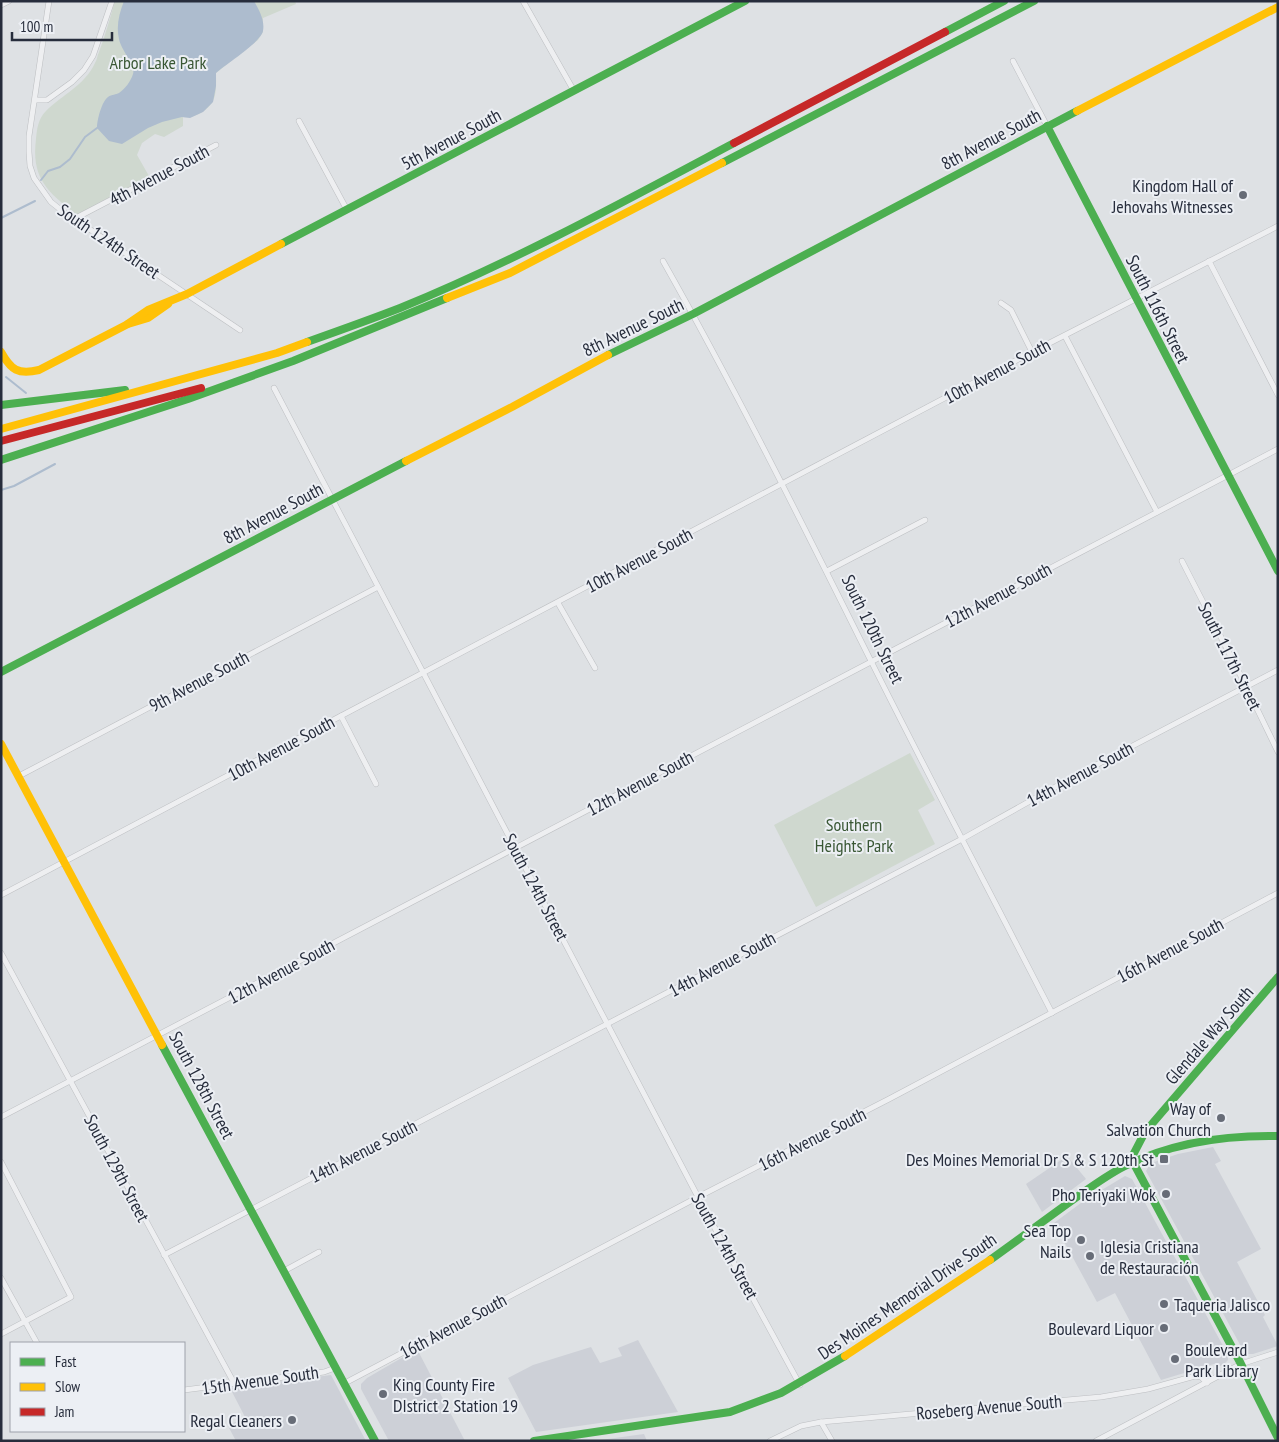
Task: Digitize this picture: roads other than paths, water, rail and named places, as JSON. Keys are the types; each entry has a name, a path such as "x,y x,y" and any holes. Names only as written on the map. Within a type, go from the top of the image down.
{"main road":[{"name":"5th Avenue South","path":"1,352 10,366 22,372 39,370 126,325 148,310 187,294 745,1"},
{"path":"1,429 277,353 400,308 513,257 621,203 1004,1"},
{"path":"1,460 188,399 292,361 510,273 1034,1"},
{"name":"8th Avenue South","path":"1,672 512,407 616,350 693,314 1047,126 1278,7"},
{"name":"South 116th Street","path":"1047,126 1278,571"},
{"path":"1,405 109,393 156,385 221,369"},
{"path":"1,441 257,373"},
{"name":"South 128th Street","path":"1,744 375,1441"},
{"name":"Glendale Way South","path":"1133,1162 1133,1155 1145,1132 1278,977"},
{"name":"Des Moines Memorial Drive South","path":"534,1441 730,1412 760,1403 800,1385 930,1301 1089,1188 1133,1162 1186,1144 1208,1139 1241,1136 1278,1136"},
{"path":"1133,1162 1241,1364 1278,1438"}],"street":[{"path":"1,5 9,1"},
{"name":"South 124th Street","path":"49,1 29,136 28,152 34,178 51,202 74,219 240,330"},
{"path":"35,100 47,100 72,82 84,70 93,56 112,1"},
{"path":"524,1 574,91"},
{"name":"South 116th Street","path":"1013,61 1047,126"},
{"path":"299,120 347,210"},
{"name":"4th Avenue South","path":"74,219 216,145"},
{"path":"1276,227 1278,234"},
{"name":"10th Avenue South","path":"1,895 1032,352 1276,227"},
{"name":"South 120th Street","path":"663,261 693,314 827,571 1052,1013"},
{"path":"1209,261 1278,395"},
{"path":"1001,303 1011,310 1032,352"},
{"path":"1065,336 1157,512"},
{"name":"South 124th Street","path":"274,388 698,1197 800,1385"},
{"name":"12th Avenue South","path":"1,1117 1278,449"},
{"path":"827,571 925,520"},
{"name":"South 117th Street","path":"1182,561 1278,752"},
{"name":"9th Avenue South","path":"19,776 378,587"},
{"path":"558,602 595,668"},
{"name":"14th Avenue South","path":"164,1255 962,839 1079,774 1278,670"},
{"path":"341,716 376,784"},
{"name":"16th Avenue South","path":"345,1383 1278,893"},
{"name":"South 129th Street","path":"1,953 234,1383"},
{"path":"1,1162 71,1298 1,1334"},
{"path":"284,1270 320,1252"},
{"path":"1,1278 36,1342"},
{"path":"1096,1441 1241,1364 1278,1352"},
{"name":"15th Avenue South","path":"185,1390 324,1372 336,1368"},
{"name":"Roseberg Avenue South","path":"770,1441 801,1426 821,1422 1109,1396 1139,1391 1195,1376 1201,1377 1207,1383"},
{"path":"821,1422 832,1441"}],"water":[{"path":"124,1 254,1 261,15 263,31 261,36 243,53 216,73 213,102 203,112 190,118 182,117 162,122 122,144 109,141 97,128 100,111 106,99 119,93 129,82 133,74 132,67 120,43 118,34 119,20"}],"waterway":[{"path":"41,180 48,171 60,167 70,159 85,137 97,128"},
{"path":"1,218 35,201"},
{"path":"6,377 26,393"},
{"path":"1,490 14,486 55,464"}],"place":[{"name":"Kingdom Hall of Jehovahs Witnesses","path":"1243,195"},
{"name":"Way of Salvation Church","path":"1221,1118"},
{"name":"Des Moines Memorial Dr S & S 120th St","path":"1164,1159"},
{"name":"Pho Teriyaki Wok","path":"1166,1194"},
{"name":"Sea Top Nails","path":"1081,1240"},
{"name":"Iglesia Cristiana de Restauración","path":"1090,1256"},
{"name":"Taqueria Jalisco","path":"1164,1304"},
{"name":"Boulevard Liquor","path":"1164,1328"},
{"name":"Boulevard Park Library","path":"1175,1359"},
{"name":"King County Fire DIstrict 2 Station 19","path":"383,1394"},
{"name":"Regal Cleaners","path":"292,1420"}],"park label":[{"name":"Arbor Lake Park","path":"158,62"},
{"name":"Southern Heights Park","path":"854,834"}]}
